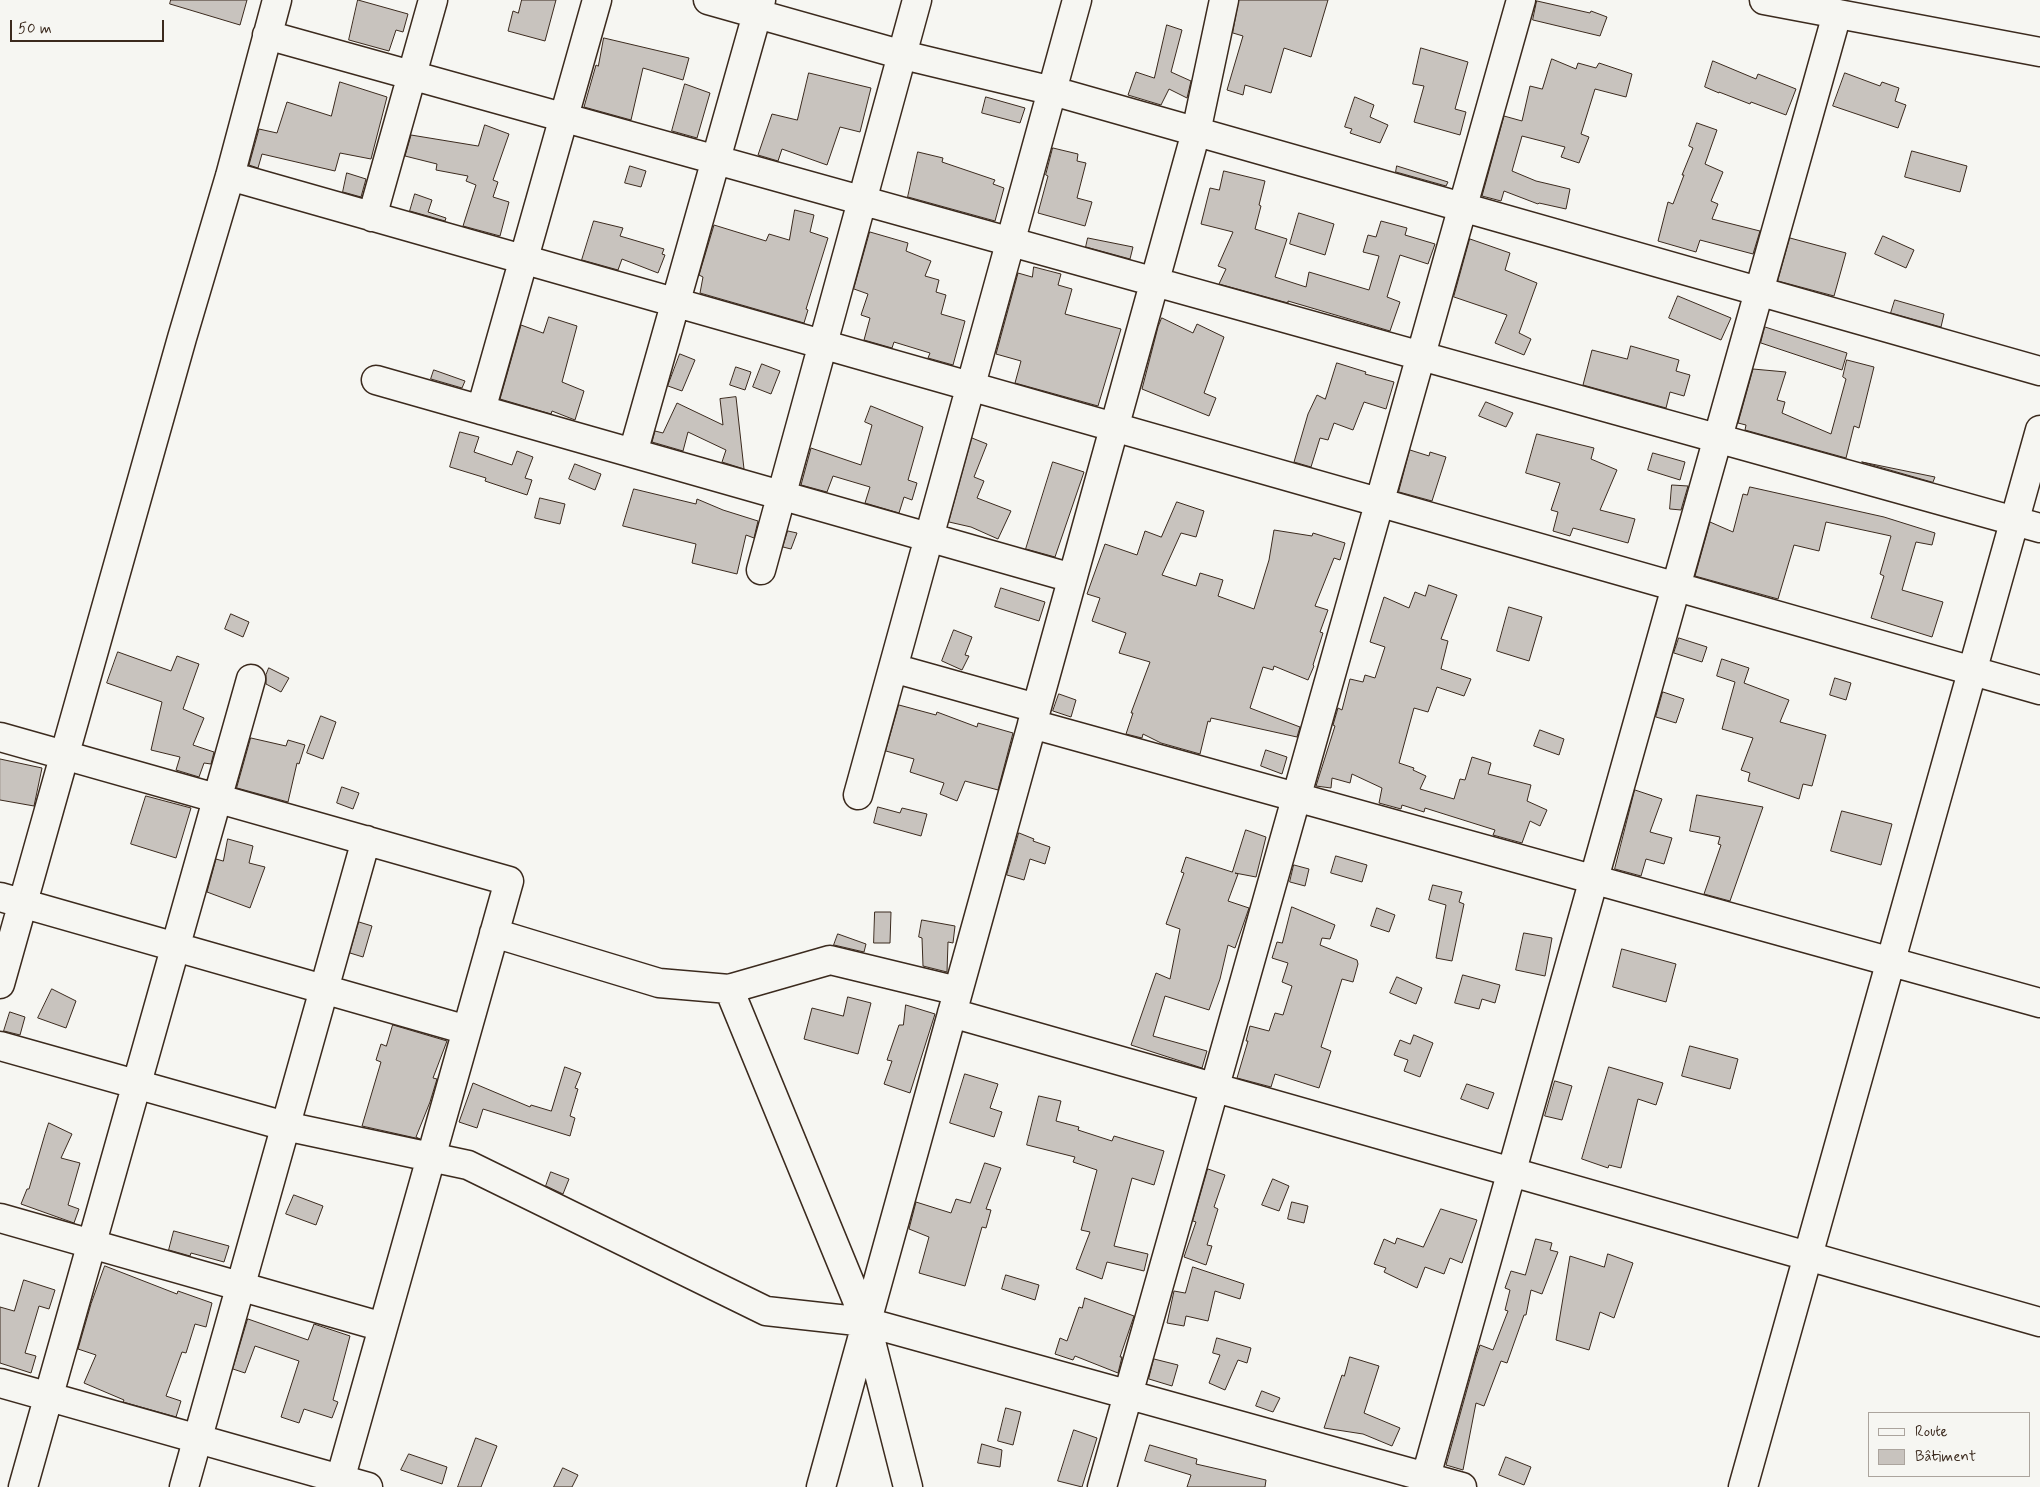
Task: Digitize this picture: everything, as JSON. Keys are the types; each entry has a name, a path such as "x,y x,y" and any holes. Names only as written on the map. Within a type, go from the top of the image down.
{"street":[{"path":"0,984 11,901 64,755 230,176 277,0"},
{"path":"372,217 434,0"},
{"path":"481,410 597,0"},
{"path":"708,0 759,8 903,55 1053,91 2040,371"},
{"path":"761,570 917,0"},
{"path":"858,796 1053,91 1076,0"},
{"path":"820,1487 1196,132 1224,0"},
{"path":"1102,1487 1521,0"},
{"path":"1764,0 2040,52"},
{"path":"633,453 759,8"},
{"path":"1424,1482 1837,14"},
{"path":"267,35 2040,528"},
{"path":"230,176 2040,690"},
{"path":"376,380 1072,578"},
{"path":"1742,1487 2040,430"},
{"path":"893,668 1034,716 1296,797 2040,1003"},
{"path":"24,1487 251,679"},
{"path":"0,737 509,881 339,1483"},
{"path":"184,1487 366,840"},
{"path":"11,901 467,1030"},
{"path":"494,933 658,983 729,989 830,960 1214,1088 2040,1322"},
{"path":"729,989 866,1322 908,1487"},
{"path":"0,1046 285,1126 468,1166 766,1311 866,1322 1128,1395 1424,1482 1462,1487"},
{"path":"0,1218 383,1327"},
{"path":"0,1383 197,1438 339,1483 368,1487"}],"building":[{"path":"171,0 247,0 240,25 170,4"},
{"path":"358,0 408,14 403,32 396,30 389,51 349,40"},
{"path":"522,0 556,0 545,41 508,31 513,11 518,13"},
{"path":"1239,0 1328,0 1311,57 1284,48 1271,93 1245,85 1243,95 1227,90 1243,36 1233,33"},
{"path":"1537,1 1590,13 1591,11 1607,17 1600,36 1533,20"},
{"path":"1167,25 1182,30 1171,72 1191,81 1187,98 1169,89 1161,105 1128,95 1136,72 1154,78"},
{"path":"604,38 689,58 683,80 643,68 631,120 584,107 596,65 598,66"},
{"path":"1421,48 1468,62 1455,109 1466,112 1460,135 1414,122 1424,86 1413,84"},
{"path":"1552,59 1576,69 1578,63 1596,68 1599,63 1632,74 1626,97 1595,89 1581,134 1589,137 1579,163 1561,157 1565,147 1522,136 1512,171 1536,181 1570,189 1566,209 1538,204 1504,191 1501,201 1482,196 1504,116 1522,121 1530,86 1542,89"},
{"path":"1713,61 1756,79 1758,74 1796,89 1786,115 1705,87"},
{"path":"809,73 871,88 860,132 840,127 827,165 782,149 778,161 758,155 772,114 797,120"},
{"path":"1845,73 1880,86 1882,82 1899,88 1895,101 1906,105 1898,128 1833,106"},
{"path":"340,82 387,97 371,159 340,153 335,171 262,154 258,168 249,165 259,129 277,133 287,102 331,116"},
{"path":"685,84 710,93 697,138 672,131"},
{"path":"986,97 1025,108 1020,123 982,113"},
{"path":"1355,97 1374,105 1370,117 1388,125 1380,143 1350,133 1352,129 1345,127"},
{"path":"1697,123 1717,130 1705,164 1723,172 1711,201 1718,204 1712,219 1760,231 1753,254 1700,240 1696,252 1658,241 1668,202 1673,204 1693,148 1689,146"},
{"path":"485,125 509,134 493,180 498,182 493,197 509,202 500,236 463,226 476,185 466,181 468,176 436,170 437,164 405,156 411,135 478,146"},
{"path":"1053,148 1078,154 1077,161 1086,163 1077,198 1092,202 1085,226 1038,213"},
{"path":"1912,151 1967,166 1960,192 1905,177"},
{"path":"918,152 943,158 942,162 995,180 993,184 1004,188 995,221 908,197"},
{"path":"630,166 646,171 641,187 625,183"},
{"path":"1397,166 1448,182 1446,186 1396,172"},
{"path":"1224,171 1265,181 1255,229 1287,239 1275,277 1306,287 1309,272 1369,290 1379,256 1363,252 1368,235 1376,237 1381,221 1407,228 1405,235 1435,244 1428,264 1400,255 1387,297 1400,302 1390,331 1288,301 1288,303 1219,284 1226,269 1218,266 1233,232 1201,224 1210,188 1219,190"},
{"path":"347,173 366,179 361,197 343,192"},
{"path":"415,194 432,200 428,212 446,218 445,221 410,211"},
{"path":"795,210 814,215 810,232 828,238 806,309 808,310 804,323 700,293 703,277 699,275 714,225 766,241 769,234 789,240"},
{"path":"1299,213 1334,224 1325,255 1290,244"},
{"path":"594,221 623,228 620,236 664,249 662,254 665,255 658,273 622,259 618,270 582,260"},
{"path":"870,232 908,243 906,251 931,261 925,276 939,280 936,292 946,295 941,314 965,321 953,365 928,358 930,353 894,342 892,348 864,340 870,318 861,315 868,294 854,289"},
{"path":"1883,236 1914,250 1906,268 1875,254"},
{"path":"1088,238 1133,247 1130,259 1086,247"},
{"path":"1790,238 1846,253 1834,296 1778,281"},
{"path":"1470,239 1510,253 1505,270 1537,283 1519,333 1531,339 1524,355 1495,343 1507,315 1454,297"},
{"path":"1034,267 1061,274 1058,285 1072,289 1065,314 1121,329 1098,406 1015,383 1021,361 996,354 1018,273 1032,277"},
{"path":"1678,296 1731,318 1721,340 1669,318"},
{"path":"1895,300 1944,314 1941,327 1891,313"},
{"path":"549,317 577,326 562,382 584,391 575,420 552,411 551,414 500,399 521,325 543,333"},
{"path":"1162,318 1193,333 1197,324 1224,337 1204,393 1216,398 1209,416 1142,389"},
{"path":"1765,327 1847,353 1842,370 1761,343"},
{"path":"1631,346 1679,360 1676,371 1690,375 1684,396 1670,392 1666,408 1583,385 1592,350 1627,359"},
{"path":"680,354 695,360 682,391 668,386"},
{"path":"1847,360 1874,367 1859,428 1854,426 1846,458 1745,430 1746,425 1738,423 1753,369 1786,372 1777,400 1785,402 1782,413 1831,434 1846,379 1843,377"},
{"path":"1337,363 1366,372 1365,374 1394,382 1386,409 1364,402 1353,430 1334,423 1328,440 1320,438 1311,467 1294,462 1308,414 1317,395 1325,399"},
{"path":"762,364 780,371 771,394 753,387"},
{"path":"736,367 751,372 745,390 730,385"},
{"path":"434,370 465,381 462,388 431,379"},
{"path":"736,397 744,469 722,462 726,450 688,432 683,451 652,442 655,431 663,433 677,403 723,425 720,399"},
{"path":"1486,402 1513,413 1506,427 1479,416"},
{"path":"871,406 923,427 908,480 917,483 912,500 904,497 899,513 865,503 870,487 833,476 827,492 801,485 811,448 861,465 872,425 865,422"},
{"path":"460,432 479,437 474,452 512,465 517,451 533,457 525,478 532,480 527,495 485,481 486,478 450,467"},
{"path":"1537,434 1594,448 1591,459 1617,470 1600,510 1635,519 1628,543 1573,528 1570,536 1553,531 1558,512 1551,510 1560,483 1526,473"},
{"path":"972,438 987,444 974,477 984,481 977,498 1011,511 998,539 971,527 949,522"},
{"path":"1410,450 1429,456 1430,452 1446,457 1432,501 1399,492"},
{"path":"1653,453 1685,462 1680,480 1648,470"},
{"path":"1053,462 1084,472 1055,557 1026,549"},
{"path":"1862,462 1935,477 1933,482"},
{"path":"575,464 601,474 595,490 569,479"},
{"path":"1672,485 1688,486 1681,510 1670,509"},
{"path":"1750,487 1884,517 1935,533 1932,545 1916,542 1902,590 1943,602 1932,637 1871,618 1884,576 1880,574 1891,536 1826,522 1819,551 1794,545 1778,599 1695,576 1710,522 1733,532 1743,494 1747,495"},
{"path":"634,489 696,504 697,499 723,510 758,521 754,538 746,535 737,574 692,563 696,544 623,526"},
{"path":"540,498 565,504 560,524 535,518"},
{"path":"1177,502 1204,511 1196,537 1181,533 1162,575 1196,586 1200,573 1223,580 1218,596 1254,609 1269,560 1274,530 1312,536 1313,533 1345,543 1340,560 1334,558 1315,606 1328,610 1320,632 1323,633 1314,666 1308,680 1274,666 1273,670 1263,667 1250,708 1300,727 1297,737 1211,718 1210,722 1208,721 1200,754 1161,743 1143,734 1142,738 1126,734 1133,713 1131,713 1150,662 1119,653 1126,633 1092,621 1100,598 1087,594 1105,544 1137,555 1145,531 1161,537"},
{"path":"788,531 797,533 791,549 783,547"},
{"path":"1429,585 1457,595 1441,639 1448,641 1441,669 1471,679 1464,696 1437,687 1428,712 1414,708 1399,763 1414,768 1413,770 1426,776 1420,789 1454,799 1460,779 1465,780 1472,757 1491,763 1488,774 1531,785 1527,801 1547,810 1540,826 1530,821 1522,843 1493,835 1495,830 1425,808 1424,812 1402,805 1401,809 1379,803 1382,788 1352,774 1350,783 1332,778 1331,788 1316,786 1335,726 1333,725 1338,708 1342,710 1350,679 1363,682 1365,675 1375,678 1385,647 1370,642 1384,597 1409,608 1415,592 1425,596"},
{"path":"1001,588 1045,602 1039,621 995,607"},
{"path":"1509,607 1542,617 1529,661 1497,651"},
{"path":"231,614 249,622 243,637 225,629"},
{"path":"954,630 972,637 965,655 969,656 962,670 942,661"},
{"path":"1679,638 1707,647 1702,662 1674,653"},
{"path":"118,652 171,671 177,656 199,664 183,709 204,718 193,745 214,752 211,764 204,763 199,777 176,770 180,757 151,750 162,702 107,683"},
{"path":"1722,659 1749,668 1744,683 1789,700 1780,722 1826,735 1812,786 1803,784 1799,799 1748,781 1750,773 1741,770 1753,738 1722,729 1735,682 1717,676"},
{"path":"269,668 289,678 281,692 266,684 266,675"},
{"path":"1835,678 1851,683 1846,700 1830,695"},
{"path":"1663,692 1684,699 1676,723 1656,717"},
{"path":"1059,694 1076,700 1071,717 1053,711"},
{"path":"899,705 936,715 937,712 977,727 978,723 1013,733 998,790 965,781 957,801 940,794 944,783 910,772 914,759 886,751"},
{"path":"321,716 336,722 323,759 307,753"},
{"path":"1540,730 1564,739 1559,755 1534,746"},
{"path":"251,738 286,746 288,740 305,745 299,764 297,763 288,802 237,788"},
{"path":"1266,750 1287,757 1282,774 1261,766"},
{"path":"0,759 42,768 34,806 0,800"},
{"path":"342,787 359,793 353,809 337,803"},
{"path":"1635,790 1662,799 1650,832 1672,838 1664,864 1646,859 1641,876 1615,869"},
{"path":"1697,795 1763,807 1730,901 1704,894 1721,845 1718,844 1720,837 1690,831"},
{"path":"146,796 191,808 176,858 131,844"},
{"path":"878,807 900,813 902,808 927,814 921,836 874,823"},
{"path":"1842,811 1892,824 1881,865 1831,851"},
{"path":"1246,830 1266,837 1256,877 1235,873 1238,874 1228,901 1249,908 1235,948 1228,945 1220,979 1209,1010 1165,996 1153,1036 1207,1051 1202,1068 1131,1045 1156,973 1170,979 1180,929 1166,924 1184,873 1181,872 1186,857 1232,872"},
{"path":"1019,833 1034,839 1033,841 1050,847 1045,864 1030,859 1024,880 1007,875"},
{"path":"228,839 253,846 249,863 265,867 250,908 207,892 216,859 223,861"},
{"path":"1336,856 1367,865 1362,882 1331,873"},
{"path":"1294,865 1309,869 1305,886 1290,882"},
{"path":"1433,885 1462,892 1459,902 1464,904 1452,961 1436,958 1446,905 1429,900"},
{"path":"1292,907 1335,925 1330,939 1322,938 1320,945 1357,960 1358,964 1353,982 1342,979 1321,1047 1331,1051 1319,1088 1275,1074 1271,1087 1237,1078 1248,1041 1246,1041 1250,1026 1269,1031 1275,1013 1283,1015 1292,986 1282,982 1288,963 1272,958 1277,942 1282,943"},
{"path":"1377,908 1395,915 1389,932 1371,926"},
{"path":"875,912 891,912 890,943 874,943"},
{"path":"922,920 955,926 953,943 948,942 947,972 923,966 922,938 919,937"},
{"path":"359,922 372,926 363,957 350,953"},
{"path":"1524,933 1552,938 1545,976 1516,970"},
{"path":"838,934 866,944 864,952 834,945"},
{"path":"1622,949 1676,964 1666,1002 1613,987"},
{"path":"1463,975 1500,985 1495,1003 1482,999 1479,1009 1455,1003"},
{"path":"1397,977 1422,988 1416,1004 1390,993"},
{"path":"52,989 76,1001 66,1028 38,1018"},
{"path":"848,997 871,1003 858,1054 804,1039 812,1008 843,1016"},
{"path":"906,1005 935,1014 910,1093 884,1084 892,1061 887,1060 899,1025 903,1025"},
{"path":"10,1012 25,1017 20,1035 4,1031"},
{"path":"393,1025 447,1041 433,1078 437,1079 430,1102 416,1137 420,1139 362,1126 381,1062 376,1060 381,1044 386,1046"},
{"path":"1414,1035 1433,1043 1420,1077 1404,1071 1408,1060 1394,1055 1400,1040 1410,1044"},
{"path":"1690,1046 1738,1059 1730,1089 1682,1076"},
{"path":"565,1067 581,1073 575,1088 578,1089 570,1116 575,1118 570,1136 483,1109 477,1128 459,1122 473,1083 530,1107 531,1105 551,1111"},
{"path":"1609,1067 1663,1083 1656,1105 1638,1099 1621,1168 1609,1165 1608,1168 1582,1159"},
{"path":"965,1074 998,1084 990,1108 1002,1112 994,1137 950,1123"},
{"path":"1555,1081 1572,1086 1562,1120 1545,1116"},
{"path":"1467,1084 1494,1093 1488,1109 1461,1099"},
{"path":"1039,1096 1061,1101 1056,1121 1079,1127 1078,1130 1112,1141 1114,1136 1164,1151 1154,1185 1132,1178 1114,1246 1148,1254 1144,1271 1107,1262 1102,1279 1076,1269 1090,1232 1081,1230 1097,1170 1073,1162 1075,1157 1027,1145"},
{"path":"49,1123 72,1134 61,1158 80,1163 68,1205 79,1209 74,1223 21,1204 27,1189 29,1189"},
{"path":"985,1163 1001,1168 986,1209 991,1210 986,1228 982,1227 965,1286 919,1273 929,1237 909,1229 916,1202 951,1213 956,1199 970,1203"},
{"path":"1208,1169 1225,1175 1214,1207 1218,1209 1207,1245 1212,1246 1206,1265 1184,1257 1196,1222 1193,1221"},
{"path":"551,1172 569,1179 563,1194 546,1186"},
{"path":"1273,1179 1289,1186 1279,1211 1262,1205"},
{"path":"294,1195 323,1206 316,1225 286,1214"},
{"path":"1292,1202 1308,1206 1304,1223 1288,1219"},
{"path":"1441,1209 1477,1220 1462,1263 1450,1258 1444,1274 1425,1267 1417,1288 1384,1272 1386,1268 1374,1264 1384,1239 1395,1244 1397,1238 1423,1247"},
{"path":"174,1231 229,1246 224,1262 191,1253 190,1256 169,1250"},
{"path":"1536,1239 1552,1243 1550,1250 1558,1252 1542,1294 1531,1290 1526,1315 1524,1315 1507,1363 1501,1361 1484,1406 1476,1403 1463,1470 1446,1465 1480,1345 1493,1350 1508,1311 1505,1310 1510,1290 1505,1288 1511,1271 1525,1275"},
{"path":"1608,1254 1633,1263 1614,1318 1600,1312 1589,1350 1556,1340 1570,1256 1604,1267"},
{"path":"105,1266 177,1294 178,1291 212,1303 206,1327 195,1324 186,1353 182,1352 166,1396 181,1401 176,1417 123,1402 124,1400 84,1383 96,1355 78,1349 91,1304"},
{"path":"1193,1267 1244,1284 1240,1299 1215,1291 1208,1321 1186,1316 1184,1326 1167,1323 1174,1291 1185,1293"},
{"path":"1006,1275 1039,1285 1035,1300 1002,1289"},
{"path":"24,1280 55,1290 49,1309 39,1306 25,1353 36,1356 31,1373 0,1363 0,1307 14,1311"},
{"path":"1085,1298 1134,1316 1120,1357 1122,1357 1118,1373 1075,1356 1073,1360 1055,1354 1060,1338 1067,1341 1079,1307 1082,1308"},
{"path":"248,1319 308,1340 314,1324 350,1336 333,1400 338,1402 332,1418 304,1409 299,1423 281,1417 299,1361 255,1346 245,1373 233,1369"},
{"path":"1217,1338 1251,1348 1247,1363 1238,1360 1225,1390 1209,1383 1220,1355 1213,1353"},
{"path":"1350,1357 1379,1366 1364,1413 1400,1428 1392,1446 1363,1434 1324,1428"},
{"path":"1154,1359 1178,1365 1172,1386 1149,1379"},
{"path":"1262,1391 1280,1398 1273,1412 1256,1406"},
{"path":"1006,1408 1021,1412 1013,1445 998,1441"},
{"path":"1074,1430 1097,1438 1082,1487 1058,1481"},
{"path":"476,1438 497,1446 481,1487 458,1487"},
{"path":"982,1444 1002,1450 1000,1467 978,1463"},
{"path":"1150,1445 1197,1459 1196,1464 1266,1480 1265,1487 1187,1487 1191,1475 1145,1461"},
{"path":"409,1454 447,1467 442,1484 401,1470"},
{"path":"1506,1457 1531,1467 1524,1485 1499,1475"},
{"path":"563,1468 578,1475 572,1487 554,1487"}]}
